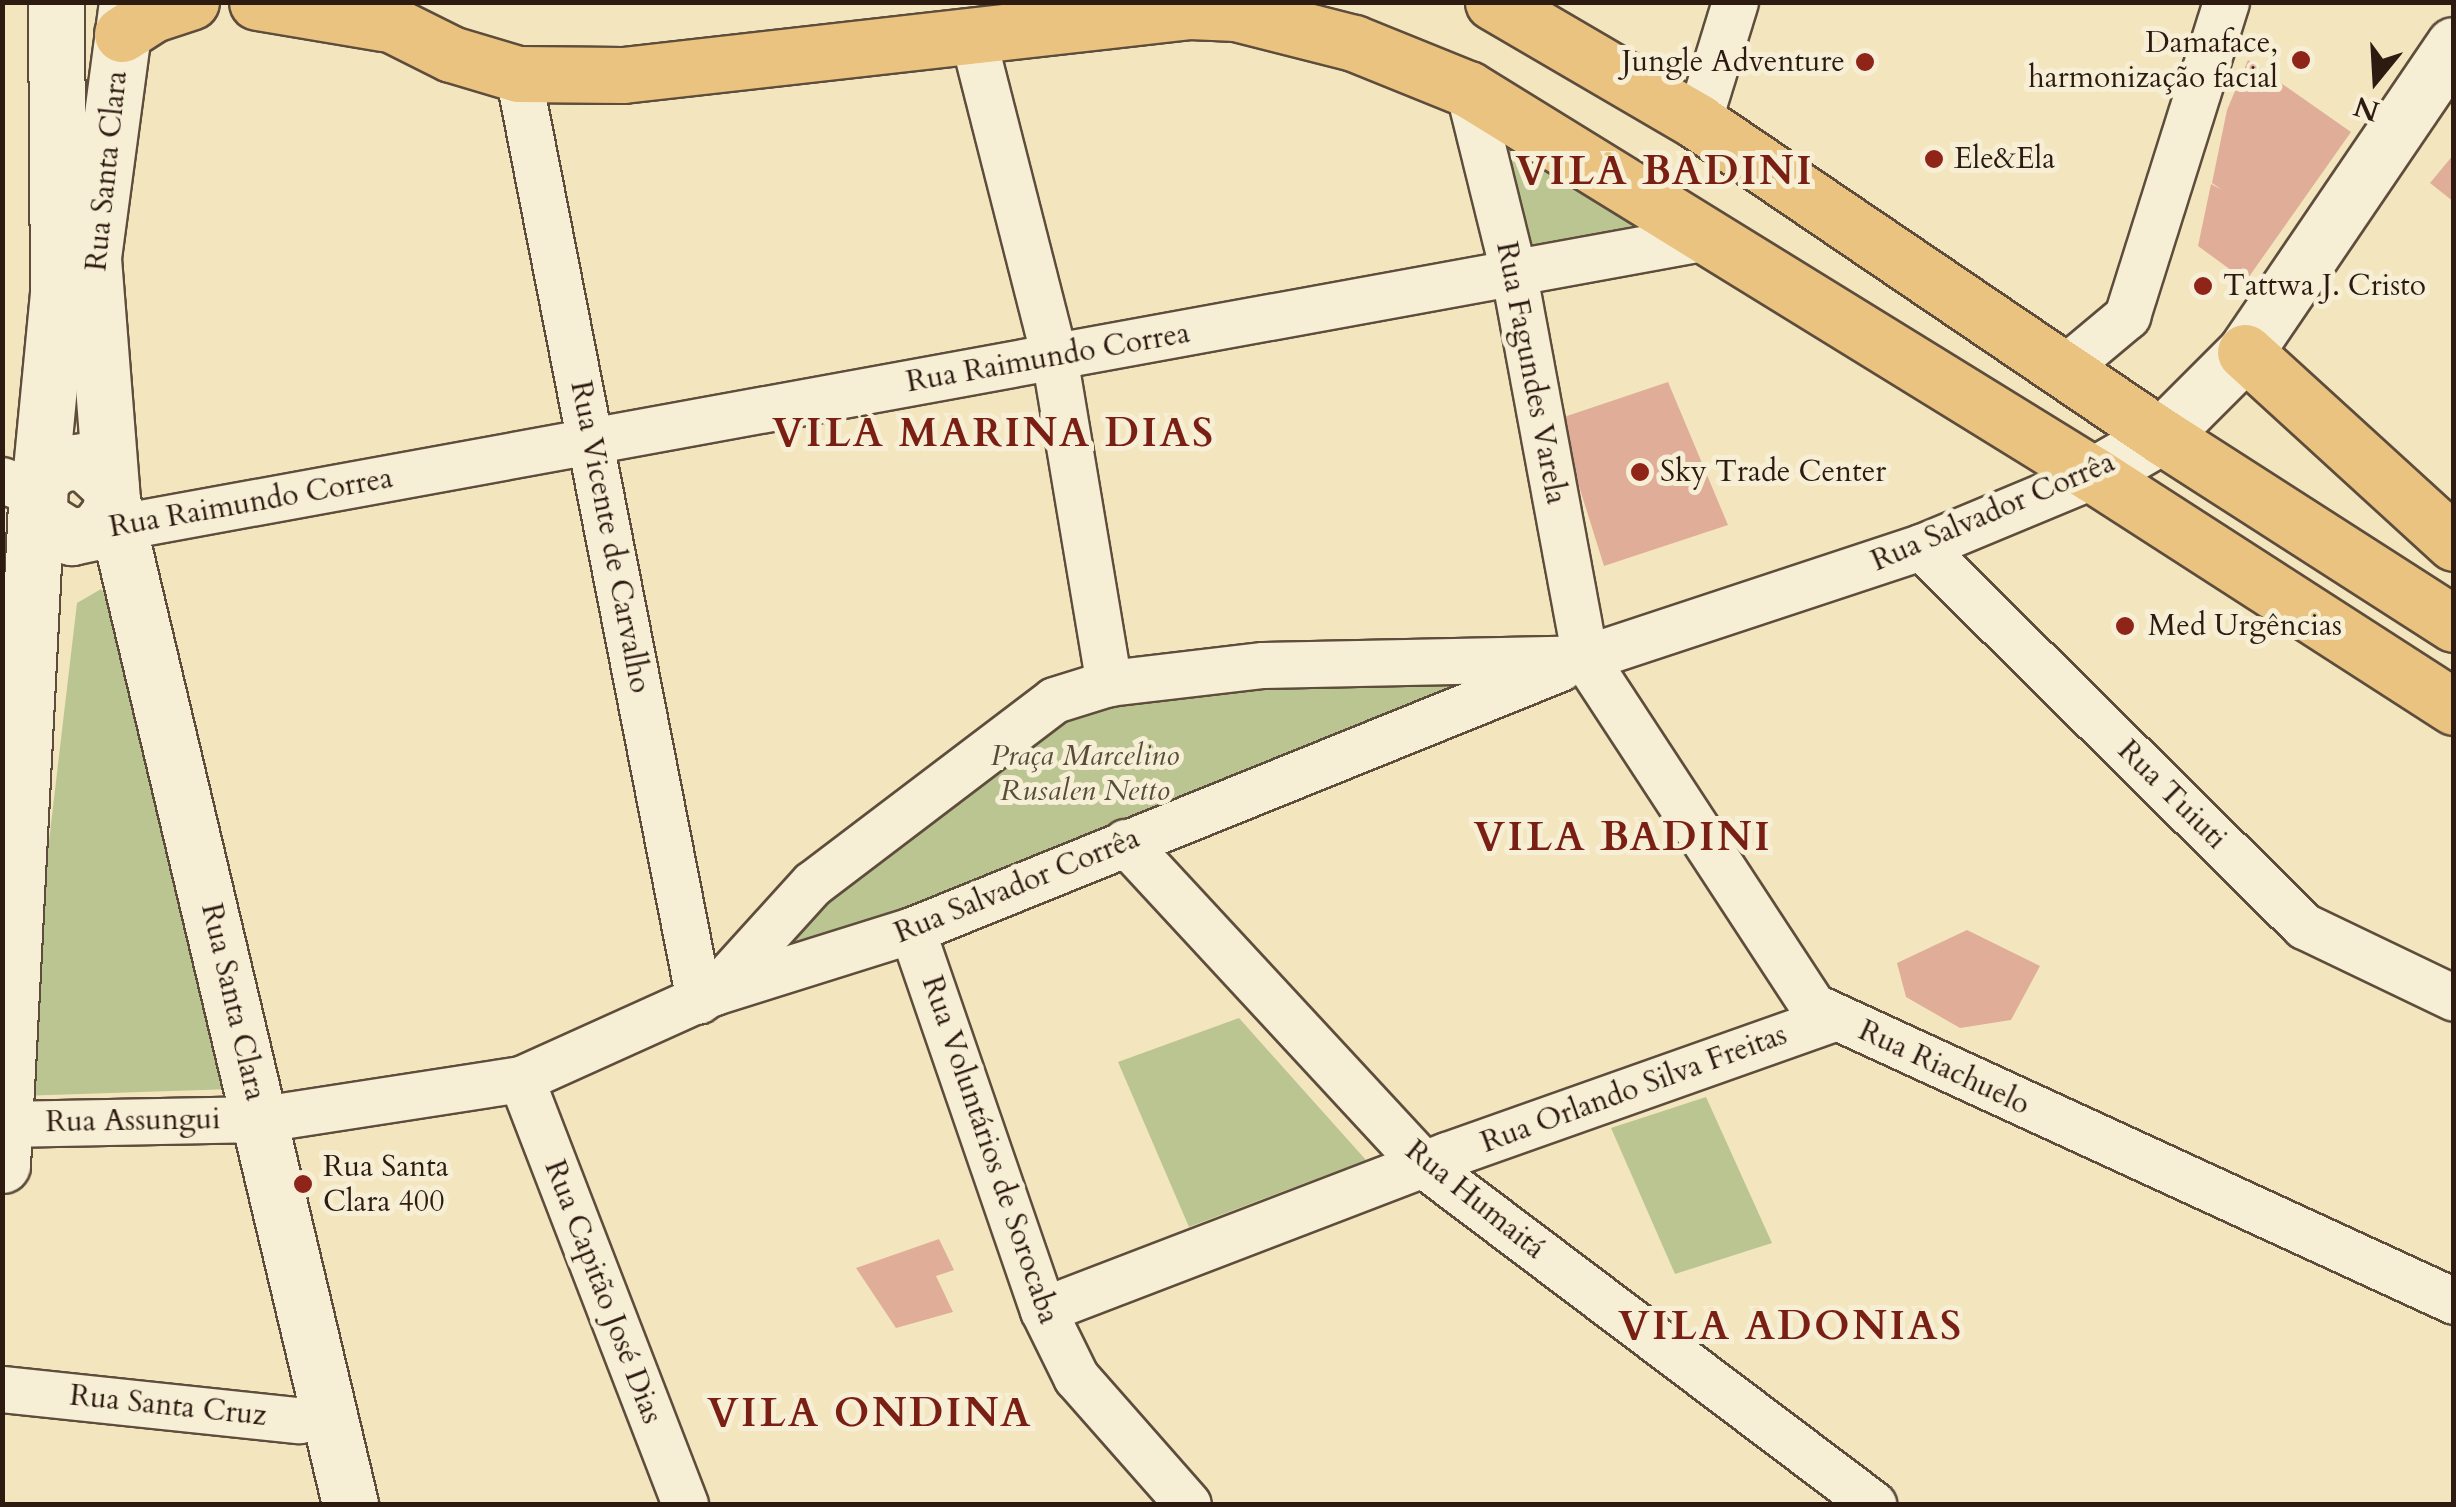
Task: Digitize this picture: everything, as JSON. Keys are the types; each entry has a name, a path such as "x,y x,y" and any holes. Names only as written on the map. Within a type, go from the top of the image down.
{"main road":[{"path":"4,1132 28,490 58,294 56,2"},
{"path":"125,18 191,2"},
{"path":"257,2 366,13 518,74 623,74 1190,11 1236,13 1354,42 1468,90 2094,475 2454,708"},
{"path":"1493,2 1698,122 2066,367 2162,436 2454,624"},
{"name":"Rua Santa Clara","path":"125,18 93,257 109,512 259,1108 350,1504"},
{"name":"Rua Salvador Corrêa","path":"2094,475 2162,436 2245,352 2454,44"},
{"path":"2245,352 2454,543"},
{"path":"28,490 58,534 109,512"}],"street":[{"path":"1698,122 1734,2"},
{"path":"2066,367 2127,316 2226,2"},
{"path":"974,38 1054,356 1109,683"},
{"name":"Rua Vicente de Carvalho","path":"518,74 707,996"},
{"name":"Rua Fagundes Varela","path":"1468,90 1514,275 1585,658"},
{"name":"Rua Raimundo Correa","path":"109,512 591,440 1708,237"},
{"name":"Rua Salvador Corrêa","path":"259,1108 521,1079 707,996 775,952 912,930 1585,658 1921,547 2094,475"},
{"name":"Rua Tuiuti","path":"1921,547 2304,926 2454,998"},
{"name":"Rua Salvador Corrêa","path":"775,952 812,884 1054,700 1109,683 1263,665 1585,658"},
{"name":"Rua Riachuelo","path":"1585,658 1810,1002 1834,1018 2454,1301"},
{"name":"Rua Humaitá","path":"1126,842 1424,1165 1873,1504"},
{"name":"Rua Voluntários de Sorocaba","path":"912,930 1043,1310 1076,1377 1188,1504"},
{"name":"Rua Orlando Silva Freitas","path":"1043,1310 1424,1165 1834,1018"},
{"name":"Rua Capitão José Dias","path":"521,1079 685,1504"},
{"name":"Rua Assungui","path":"4,1132 14,1110 238,1105 259,1108"},
{"name":"Rua Santa Cruz","path":"2,1389 299,1420 330,1410"}],"green space":[{"path":"1491,119 1638,220 1614,238 1521,255"},
{"path":"101,589 121,612 233,1089 19,1096 77,603"},
{"name":"Praça Marcelino Rusalen Netto","path":"1276,675 1476,679 789,956 784,931 1058,709"},
{"path":"1239,1018 1366,1160 1189,1227 1118,1062"},
{"path":"1706,1097 1772,1243 1675,1274 1611,1128"}],"building":[{"path":"2248,60 2351,132 2246,281 2198,246 2211,184 2222,190 2212,183 2227,110"},
{"path":"2454,154 2454,202 2430,183"},
{"name":"Sky Trade Center","path":"1668,382 1728,525 1604,566 1558,419"},
{"path":"1967,930 2040,966 2011,1020 1960,1028 1906,997 1897,963"},
{"path":"939,1239 954,1270 936,1276 953,1312 896,1328 856,1268"}],"place":[{"name":"Damaface, harmonização facial","path":"2301,60"},
{"name":"Jungle Adventure","path":"1865,62"},
{"name":"Ele&Ela","path":"1934,159"},
{"name":"Tattwa J. Cristo","path":"2203,286"},
{"name":"Sky Trade Center","path":"1640,472"},
{"name":"Med Urgências","path":"2125,626"},
{"name":"Rua Santa Clara 400","path":"303,1184"}],"district":[{"name":"VILA BADINI","path":"1665,172"},
{"name":"VILA MARINA DIAS","path":"994,434"},
{"name":"VILA BADINI","path":"1623,838"},
{"name":"VILA ADONIAS","path":"1791,1327"},
{"name":"VILA ONDINA","path":"870,1414"}]}
